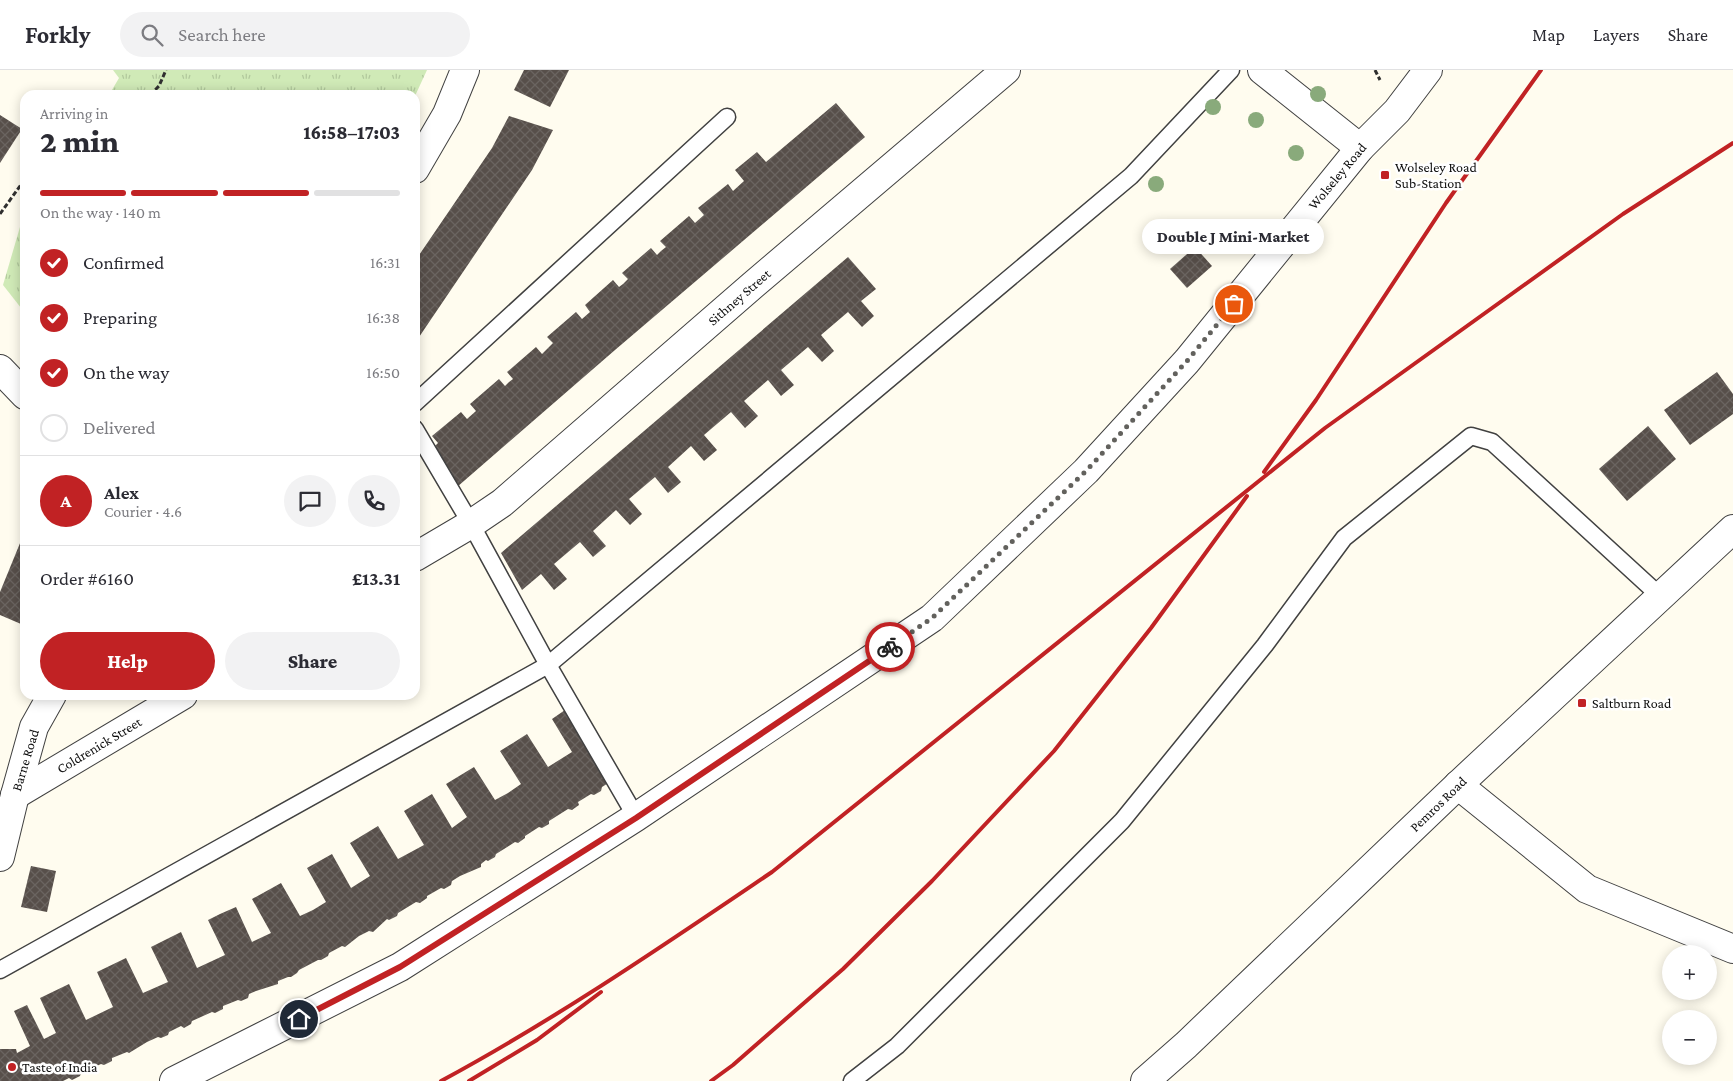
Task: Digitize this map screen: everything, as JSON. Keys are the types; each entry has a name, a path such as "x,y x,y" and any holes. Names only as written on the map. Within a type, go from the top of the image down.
{"street":[{"path":"420,160 447,114 465,70"},
{"name":"Sithney Street","path":"472,524 502,503 761,278 1006,70"},
{"path":"1262,70 1360,148"},
{"name":"Wolseley Road","path":"174,1081 400,967 636,818 932,618 1086,471 1187,361 1360,148 1397,111 1428,70"},
{"path":"0,369 20,389"},
{"path":"420,554 472,524"},
{"name":"Pemros Road","path":"1145,1081 1186,1045 1458,785 1733,529"},
{"name":"Barne Road","path":"0,857 34,727 49,700"},
{"name":"Coldrenick Street","path":"15,794 175,700"},
{"path":"1458,785 1587,889 1733,949"}],"lane":[{"path":"0,970 548,664 1131,176 1231,70"},
{"path":"420,399 727,117"},
{"path":"852,1081 897,1046 1122,821 1265,645 1344,538 1471,436 1492,442 1660,596"},
{"path":"420,437 472,524 548,664 636,818"}],"path":[{"path":"155,90 159,86 166,70"},
{"path":"0,214 20,186"}],"green space":[{"path":"113,70 427,70 418,90 112,90 119,78"},
{"path":"20,227 20,307 3,285"}],"building":[{"path":"524,70 569,70 550,107 514,90"},
{"path":"836,103 865,137 457,487 434,447 438,443 432,436 461,412 467,419 476,411 470,404 499,379 505,386 513,379 507,372 536,347 542,354 553,343 547,337 576,312 582,319 590,312 585,305 613,280 619,287 628,279 622,273 651,248 657,255 666,247 660,241 689,216 695,223 704,215 698,208 728,184 733,191 744,181 735,170 757,152 766,162"},
{"path":"0,115 20,128 20,132 0,163"},
{"path":"509,116 553,130 532,170 420,336 420,254 492,148"},
{"path":"1195,247 1212,266 1187,288 1170,269"},
{"path":"848,257 876,289 861,301 874,316 862,327 848,312 821,335 834,351 822,362 808,347 781,370 794,385 781,396 768,380 744,401 758,416 745,428 731,412 704,435 717,450 704,461 691,446 668,467 681,482 668,493 655,477 629,499 642,514 630,525 616,510 593,531 606,546 593,557 580,542 554,564 567,579 554,590 541,574 522,590 501,553"},
{"path":"1717,372 1733,394 1733,414 1690,445 1664,410"},
{"path":"1648,426 1676,459 1627,501 1599,469"},
{"path":"20,543 20,624 0,615 0,592"},
{"path":"565,710 610,782 602,787 601,791 594,795 591,794 578,802 579,805 572,810 568,809 549,821 549,824 542,828 539,827 518,843 515,842 496,854 495,857 488,861 486,860 481,864 481,867 452,881 451,885 427,896 420,903 416,902 398,913 397,916 389,920 387,919 373,932 369,931 359,936 345,947 342,946 329,953 328,956 299,970 291,977 278,981 278,984 249,994 248,998 241,1001 238,1000 223,1006 223,1009 215,1013 212,1012 192,1021 191,1024 184,1028 181,1026 169,1032 168,1035 147,1042 129,1053 127,1052 112,1058 112,1061 81,1073 80,1076 72,1080 69,1078 63,1081 0,1081 0,1049 16,1049 17,1053 30,1046 14,1011 27,1005 44,1039 56,1033 40,998 69,984 86,1020 113,1007 97,972 126,958 143,993 168,982 151,947 181,932 197,968 225,955 208,920 220,914 236,907 252,942 271,933 252,899 281,883 300,916 313,910 326,902 307,868 332,854 351,888 370,876 350,843 378,826 398,859 424,845 404,811 432,794 452,828 467,817 446,784 474,767 495,800 508,793 521,784 500,751 527,734 548,767 572,752 552,719"},
{"path":"31,866 56,871 47,912 21,907"}],"railway":[{"path":"1264,472 1316,400 1446,203 1541,70"},
{"path":"441,1081 568,1007 772,872 1325,428 1623,214 1733,143"},
{"path":"711,1081 733,1065 843,969 932,881 1054,751 1151,628 1247,496"},
{"path":"469,1081 537,1040 601,992"}],"way so far":[{"path":"890,647 932,618 1086,471 1187,361 1234,304"}],"place":[{"name":"Wolseley Road Sub-Station","path":"1385,175"},
{"name":"Double J Mini-Market","path":"1234,304"},
{"name":"Saltburn Road","path":"1582,703"},
{"name":"Taste of India","path":"12,1067"}],"route":[{"path":"299,1019 400,967 636,818 890,647"}]}
